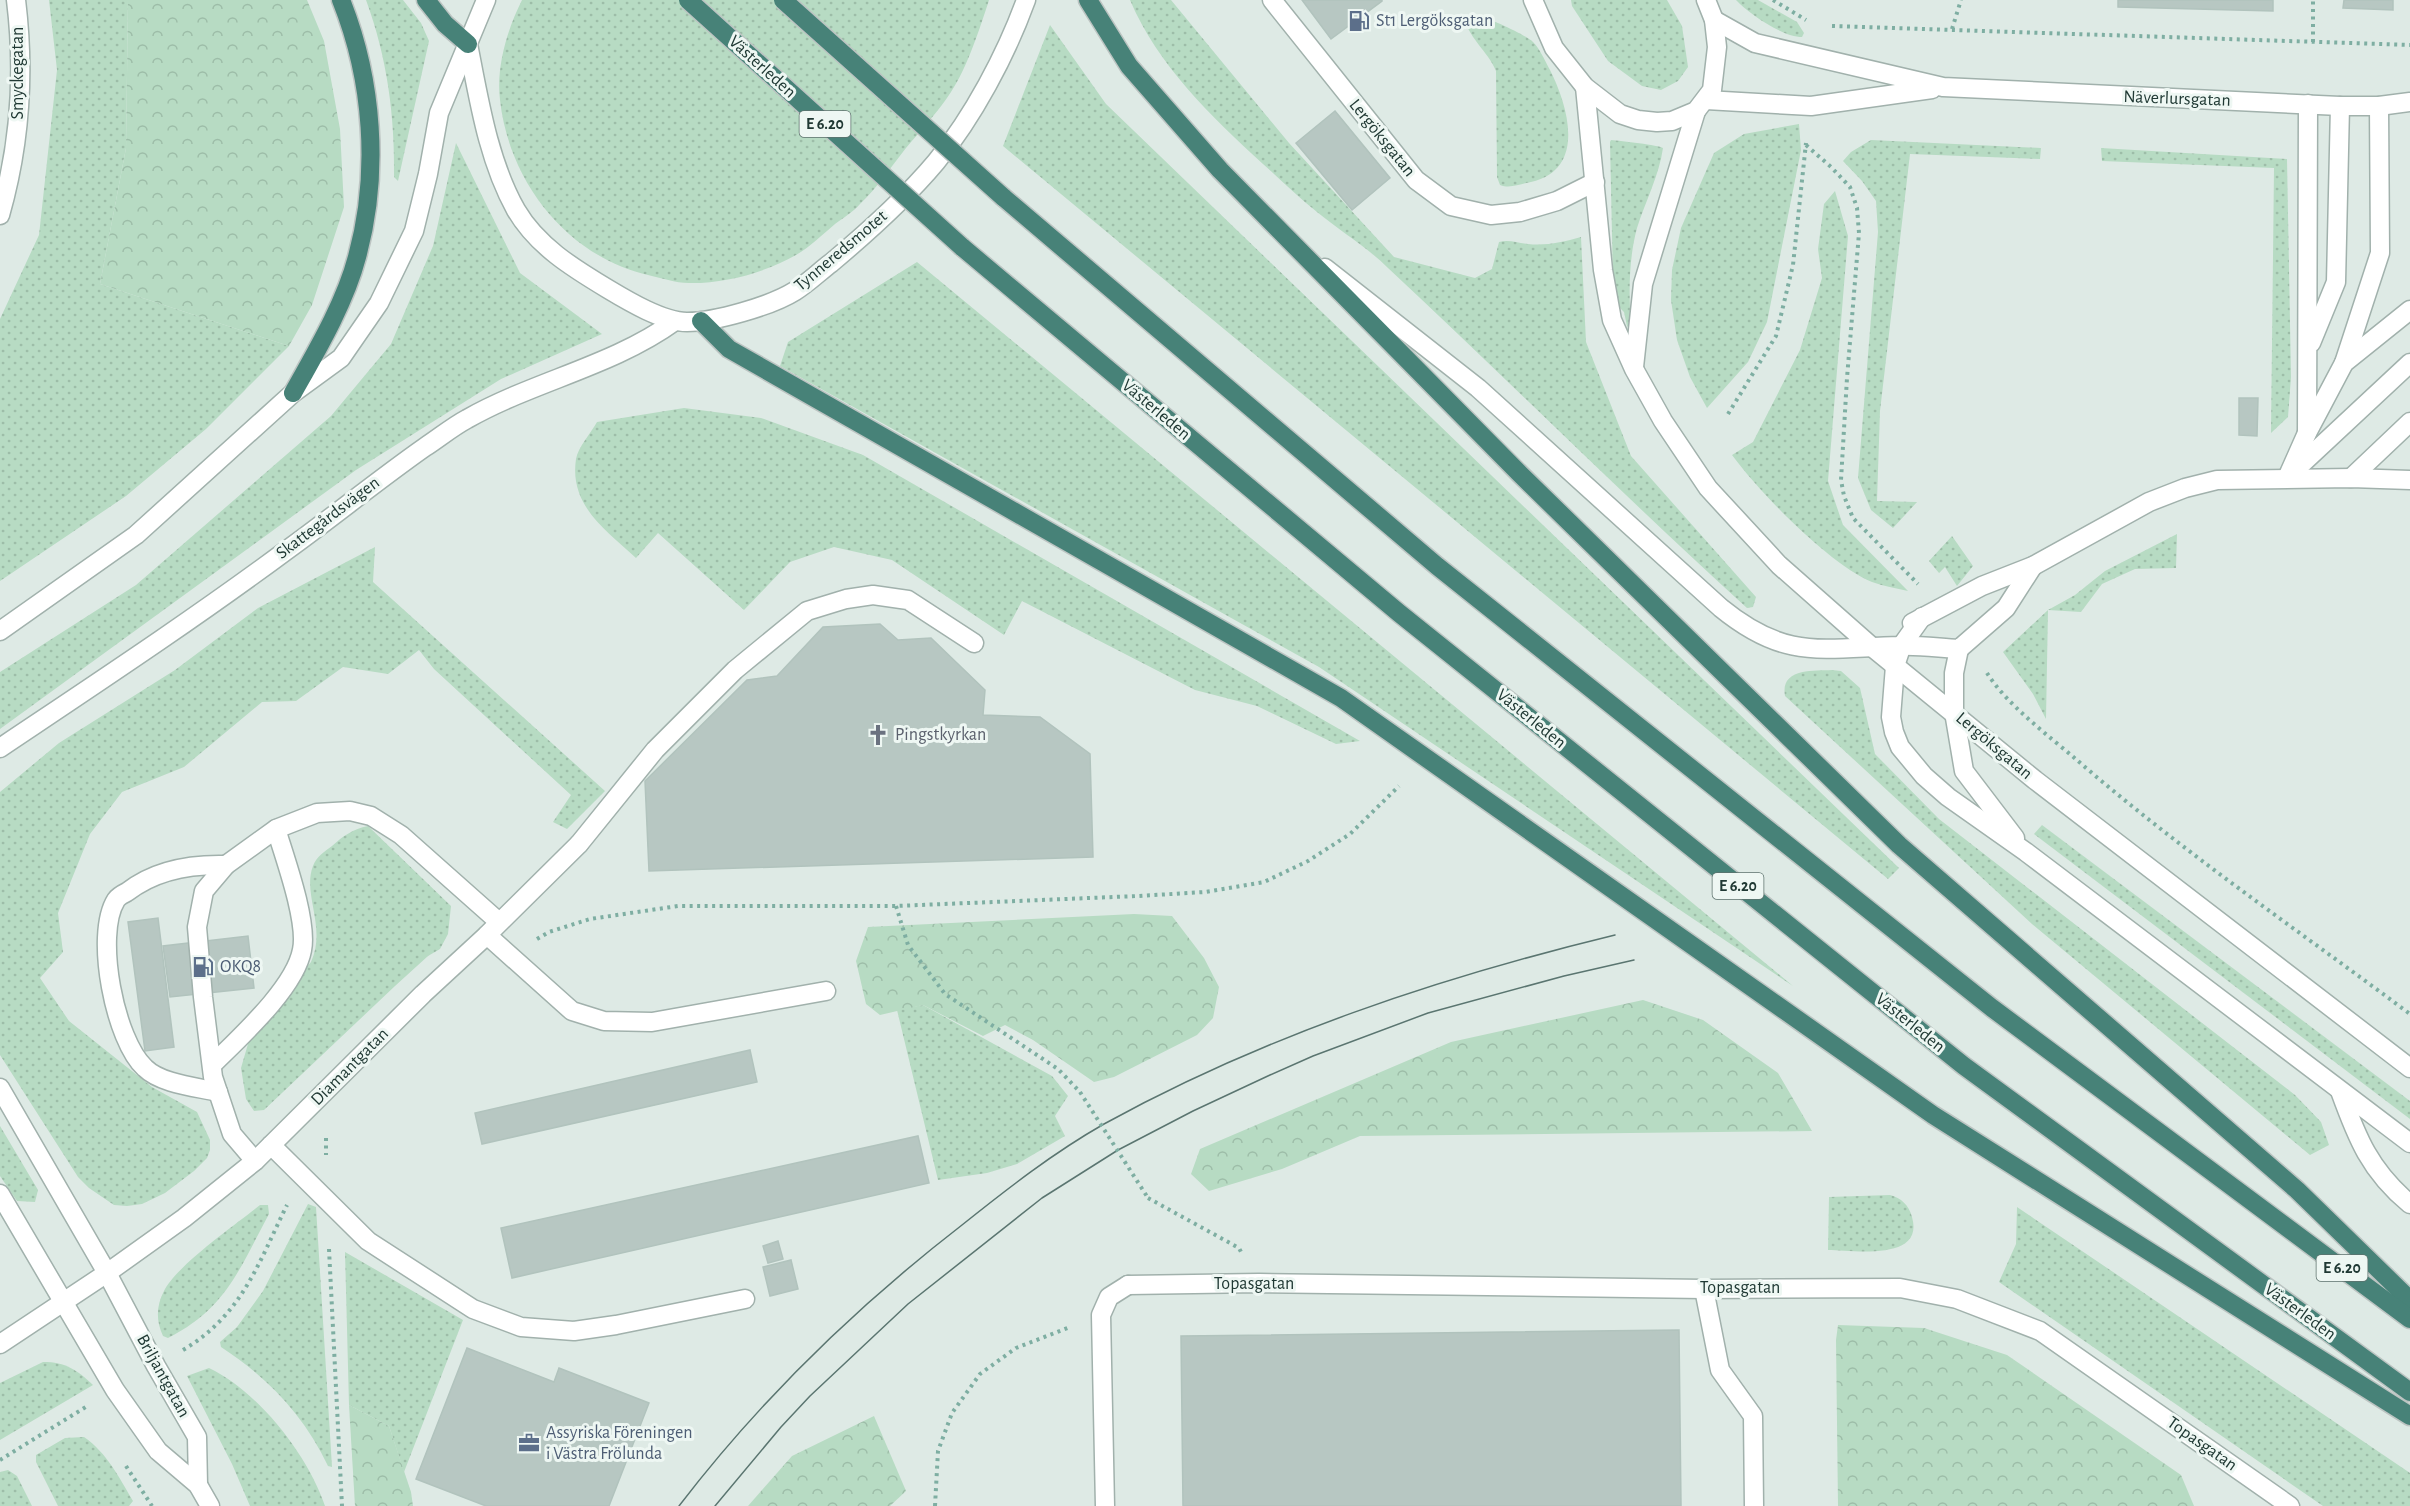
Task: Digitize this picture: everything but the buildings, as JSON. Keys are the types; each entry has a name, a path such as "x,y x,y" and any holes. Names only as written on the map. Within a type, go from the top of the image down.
{"highway":[{"path":"293,393 327,332 357,257 368,196 368,94 350,21 341,0"},
{"path":"426,0 468,45"},
{"name":"Västerleden","path":"688,0 962,247 1399,614 1964,1066 2410,1392"},
{"name":"E 6.20","path":"783,0 1003,197 1437,566 1992,1008 2410,1319"},
{"path":"1088,0 1129,66 1220,170 1520,474 1899,845 2297,1190 2410,1300"},
{"path":"701,321 729,349 1341,698 1933,1115 2410,1416"}],"street":[{"name":"Smyckegatan","path":"0,215 16,143 20,106 20,30 16,0"},
{"path":"0,631 136,535 293,393 341,358 379,303 414,231 428,174 439,113 486,0"},
{"name":"Tynneredsmotet","path":"468,45 485,129 516,210 536,236 572,268 630,302 675,321 701,321 746,312 795,292 868,232 936,162 975,106 1016,27 1026,0"},
{"name":"Lergöksgatan","path":"1272,0 1416,180 1451,206 1491,214 1520,212 1557,201 1595,182"},
{"path":"1533,0 1554,48 1585,87 1620,114 1638,120 1672,121 1701,106"},
{"path":"1634,369 1643,284 1701,106 1712,90 1717,47 1714,21 1706,0"},
{"name":"Näverlursgatan","path":"1714,21 1755,43 1943,87"},
{"name":"Lergöksgatan","path":"1585,87 1603,270 1612,320 1634,369 1662,421 1708,488 1779,565 1872,647 2035,780 2410,1068"},
{"name":"Näverlursgatan","path":"1701,106 1811,105 1943,87 2308,104 2379,105 2410,102"},
{"path":"2307,433 2308,104"},
{"path":"2308,350 2337,282 2340,105"},
{"path":"2287,478 2307,433 2344,363 2380,253 2379,105"},
{"path":"1283,235 1478,388 1738,622 1759,635 1787,645 1813,650 1902,645 1959,649"},
{"path":"2344,363 2410,310"},
{"name":"Skattegårdsvägen","path":"0,748 207,607 289,549 376,480 466,419 533,387 625,351 653,337 675,321"},
{"path":"2287,478 2410,363"},
{"path":"2350,478 2410,422"},
{"path":"1872,647 1922,617 1982,586 2033,566 2123,516 2185,489 2217,480 2287,478 2410,480"},
{"path":"2026,852 1964,771 1954,712 1954,673 1959,649 2006,608 2033,566"},
{"name":"Diamantgatan","path":"107,1273 184,1218 255,1161 423,994 579,844 655,750 735,670 807,611 846,599 873,595 908,600 974,643"},
{"path":"1922,617 1902,645 1895,666 1891,717 1900,747 1924,776 1948,797 2026,852 2410,1143"},
{"path":"255,1161 232,1134 218,1092 212,1065 196,927 204,891 226,865 276,829 316,813 350,811 371,816 401,835 573,1011 604,1021 652,1022 826,991"},
{"path":"212,1065 276,996 295,972 303,948 301,918 276,829"},
{"path":"218,1092 172,1082 145,1069 128,1044 113,999 106,926 117,899 137,884 171,869 205,864 226,865"},
{"name":"Briljantgatan","path":"0,1088 107,1273 197,1437 198,1485"},
{"path":"2340,1091 2364,1151 2375,1169 2410,1204"},
{"path":"271,1145 368,1241 473,1309 521,1327 574,1331 746,1299"},
{"name":"Briljantgatan","path":"0,1194 115,1390 158,1451 198,1485 210,1506"},
{"path":"0,1344 107,1273"},
{"name":"Topasgatan","path":"1101,1316 1109,1297 1128,1285 1259,1283 1900,1288 1957,1299 2040,1331 2290,1506"},
{"path":"1704,1288 1720,1370 1753,1416 1754,1506"},
{"path":"1101,1316 1105,1506"}],"path":[{"path":"1773,0 1808,22"},
{"path":"1952,29 1961,0"},
{"path":"2313,0 2313,42"},
{"path":"1823,26 2410,45"},
{"path":"1728,414 1776,336 1793,265 1806,145"},
{"path":"896,906 908,945 945,994 1058,1069 1080,1092 1148,1198 1239,1248 1259,1283"},
{"path":"326,1138 342,1506"},
{"path":"935,1506 938,1451 952,1413 980,1374 1016,1348 1101,1316"},
{"path":"143,1493 152,1506"}],"green space":[{"path":"49,0 128,0 126,148 100,284 289,346 206,429 126,496 0,581 0,319 39,235 57,70"},
{"path":"128,0 307,0 324,41 340,129 344,207 312,305 289,346 100,284 126,148"},
{"path":"366,0 403,0 421,23 429,41 398,181 394,177 393,132 388,87 379,43"},
{"path":"522,0 989,0 968,60 951,92 857,207 806,248 784,261 732,279 687,283 648,275 619,265 592,251 568,233 547,211 529,186 506,130 499,87 504,49"},
{"path":"1130,0 1171,0 1289,143 1394,257 1475,278 1492,269 1499,242 1541,244 1581,237 1586,342 1631,456 1756,597 1753,607 1747,608 1701,566 1380,260 1303,200 1224,127 1188,89 1155,47"},
{"path":"1571,0 1667,0 1682,26 1688,67 1678,81 1661,90 1642,86 1608,61 1572,6"},
{"path":"1736,0 1758,0 1797,22 1804,33 1802,37 1794,36 1767,24"},
{"path":"1465,16 1484,17 1523,35 1533,42 1544,59 1557,85 1567,118 1568,135 1566,150 1560,164 1549,175 1515,186 1500,185 1497,177 1496,71 1469,30"},
{"path":"1050,25 1106,104 1899,868 1888,879 1003,146"},
{"path":"1799,124 1801,150 1767,322 1748,362 1707,408 1690,377 1677,340 1671,300 1672,270 1681,228 1714,153 1744,134"},
{"path":"1611,140 1663,148 1634,241 1630,279 1631,330 1627,326 1624,312 1617,305 1613,281"},
{"path":"1871,140 2041,148 2040,159 1910,154 1880,411 1877,501 1917,502 1893,528 1871,510 1858,478 1878,232 1876,201 1862,181 1843,161 1851,152"},
{"path":"456,143 520,273 602,334 501,379 356,470 0,729 0,672 136,585 331,416 391,344 433,246"},
{"path":"2101,148 2287,159 2291,377 2288,417 2271,433 2274,168 2102,161"},
{"path":"1835,191 1848,236 1828,481 1843,525 1908,591 1872,582 1836,560 1777,507 1732,455 1753,442 1800,350 1822,278 1818,249 1824,204"},
{"path":"917,262 1793,986 1319,667 780,366 788,342"},
{"path":"684,408 761,418 863,455 1360,741 1336,744 1257,706 1195,690 1022,601 1004,635 892,560 834,547 790,562 744,610 658,533 636,558 602,527 584,504 575,476 577,454 597,422"},
{"path":"2177,534 2176,568 2135,569 2102,584 2081,612 2048,610 2075,595 2105,571"},
{"path":"1952,536 1973,566 1957,586 1945,567 1939,573 1929,561"},
{"path":"375,547 373,582 605,791 567,829 553,822 571,795 434,669 419,650 388,674 343,667 296,701 262,702 184,767 122,792 90,834 58,913 63,952 40,978 69,1021 152,1087 197,1112 210,1140 210,1150 207,1158 194,1171 165,1193 142,1204 114,1205 89,1188 78,1177 0,1055 0,792 59,743 175,670 258,608"},
{"path":"2048,610 2046,719 2033,694 2003,652"},
{"path":"1807,671 1841,671 1860,688 1875,754 1939,819 2295,1095 2321,1122 2329,1145 2310,1155 2032,924 1785,696 1785,687 1793,676"},
{"path":"2042,825 2410,1101 2410,1119 2034,834"},
{"path":"368,826 451,906 448,934 440,949 428,956 395,986 264,1110 254,1111 246,1099 241,1068 250,1037 311,962 317,936 310,888 313,866 321,855 344,836"},
{"path":"1134,914 1172,916 1204,958 1219,987 1213,1018 1197,1035 1114,1077 1094,1082 1033,1040 1005,1025 983,1036 923,1005 880,1015 866,1004 856,961 868,927"},
{"path":"1643,1000 1703,1020 1778,1073 1812,1131 1360,1136 1282,1169 1209,1191 1191,1174 1200,1149 1451,1042"},
{"path":"923,1005 1052,1076 1068,1096 1055,1116 1065,1136 1017,1164 987,1173 938,1180 897,1010"},
{"path":"0,1126 38,1190 35,1202 17,1201 0,1176"},
{"path":"1890,1195 1904,1203 1911,1213 1913,1231 1908,1241 1884,1250 1828,1250 1829,1197"},
{"path":"308,1204 316,1207 332,1467 328,1466 308,1430 283,1399 254,1371 221,1347 220,1342 237,1327 263,1291"},
{"path":"260,1205 268,1205 269,1214 239,1269 218,1300 188,1326 168,1338 163,1336 159,1325 158,1308 161,1297 171,1281 207,1246"},
{"path":"2017,1207 2410,1473 2410,1506 2323,1506 1999,1282 2016,1244"},
{"path":"345,1252 463,1320 404,1472 389,1426 349,1405"},
{"path":"1838,1325 1924,1328 2007,1355 2181,1475 2194,1506 1838,1506 1836,1340"},
{"path":"43,1362 58,1363 71,1368 93,1385 0,1440 0,1383"},
{"path":"209,1368 245,1392 279,1426 307,1466 325,1506 250,1506 232,1464 187,1376"},
{"path":"349,1405 389,1426 411,1492 413,1506 355,1506"},
{"path":"874,1416 906,1491 890,1506 748,1506 792,1456"},
{"path":"84,1437 99,1450 117,1474 133,1501 129,1506 58,1506 36,1462 36,1455 65,1438"},
{"path":"8,1470 17,1476 32,1506 0,1506 0,1472"}],"tram line":[{"path":"679,1506 743,1428 847,1322 923,1256 996,1198 1085,1135 1165,1092 1289,1037 1418,990 1615,935"},
{"path":"715,1506 810,1396 908,1304 1042,1198 1118,1150 1270,1075 1313,1056 1428,1013 1564,976 1634,960"}],"place":[{"name":"St1 Lergöksgatan","path":"1359,21"},
{"name":"Pingstkyrkan","path":"878,735"},
{"name":"OKQ8","path":"203,967"},
{"name":"Assyriska Föreningen i Västra Frölunda","path":"529,1443"}]}
